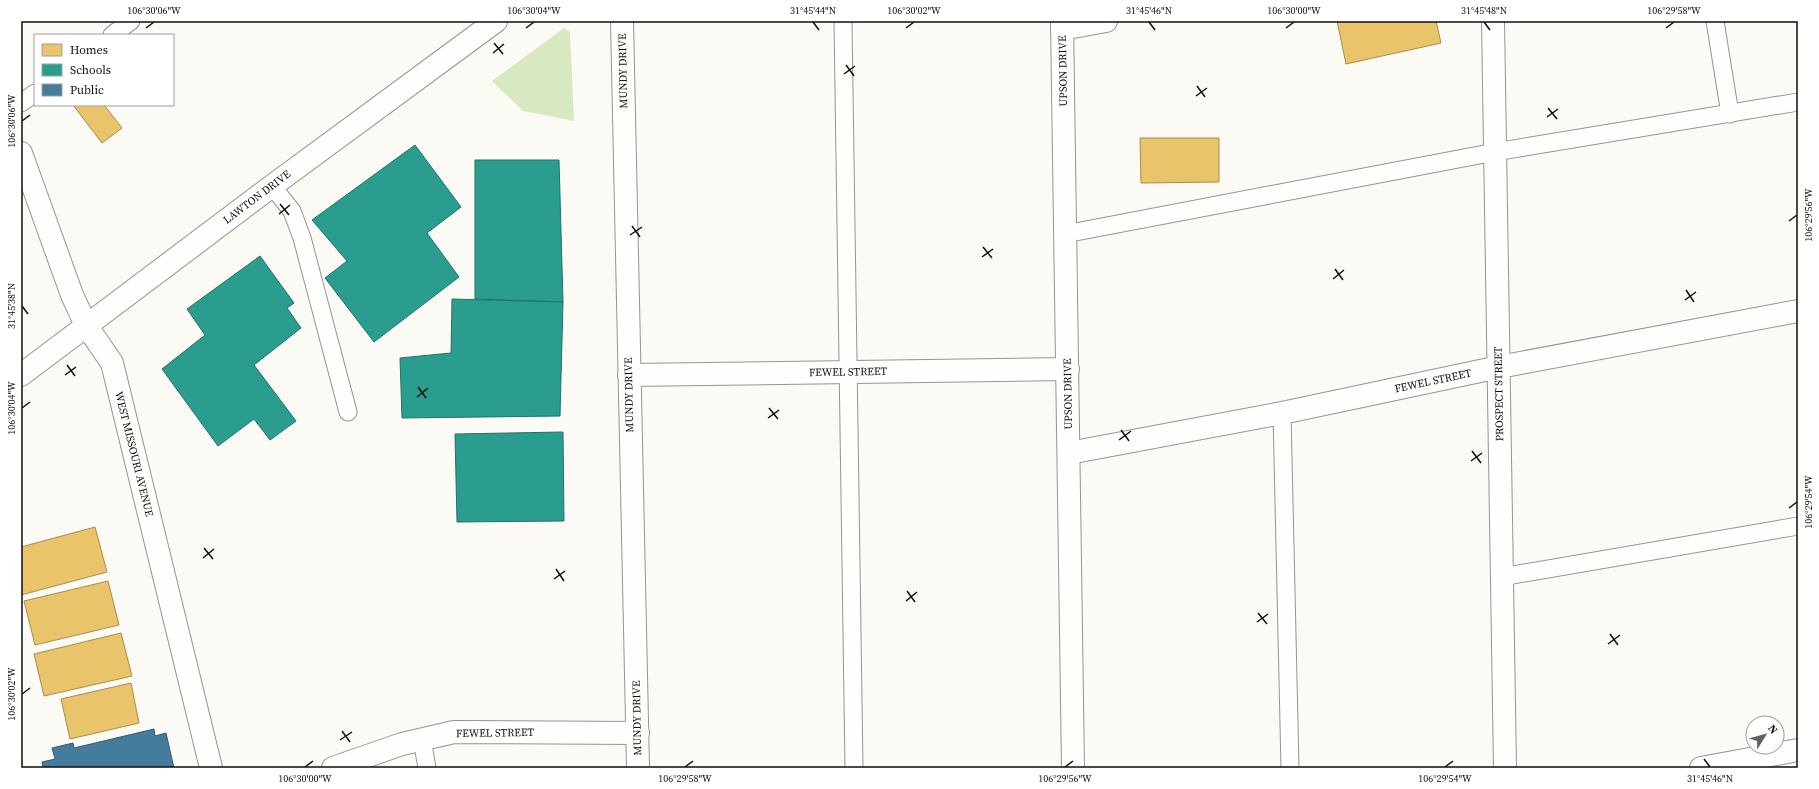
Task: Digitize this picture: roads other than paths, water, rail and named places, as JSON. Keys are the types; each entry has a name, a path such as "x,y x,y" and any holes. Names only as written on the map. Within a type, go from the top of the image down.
{"street":[{"name":"LAWTON DRIVE","path":"21,375 272,186 496,21"},
{"name":"MUNDY DRIVE","path":"622,21 638,768"},
{"path":"1062,25 1106,21"},
{"name":"PROSPECT STREET","path":"1493,21 1505,768"},
{"name":"UPSON DRIVE","path":"1062,25 1073,768"},
{"name":"WEST MISSOURI AVENUE","path":"21,153 72,295 86,325 112,363 211,768"},
{"name":"FEWEL STREET","path":"1069,453 1282,413 1499,367 1798,311"},
{"name":"FEWEL STREET","path":"629,374 1068,369"},
{"name":"FEWEL STREET","path":"333,768 376,752 454,732 638,733"},
{"path":"1701,768 1798,750"}],"lane":[{"path":"113,34 131,21"},
{"path":"843,21 854,768"},
{"path":"1715,21 1730,114"},
{"path":"21,103 34,94"},
{"path":"1066,234 1495,152 1798,102"},
{"path":"272,186 292,212 302,238 348,412"},
{"path":"1282,413 1290,768"},
{"path":"1501,577 1798,526"},
{"path":"422,739 428,768"}]}
